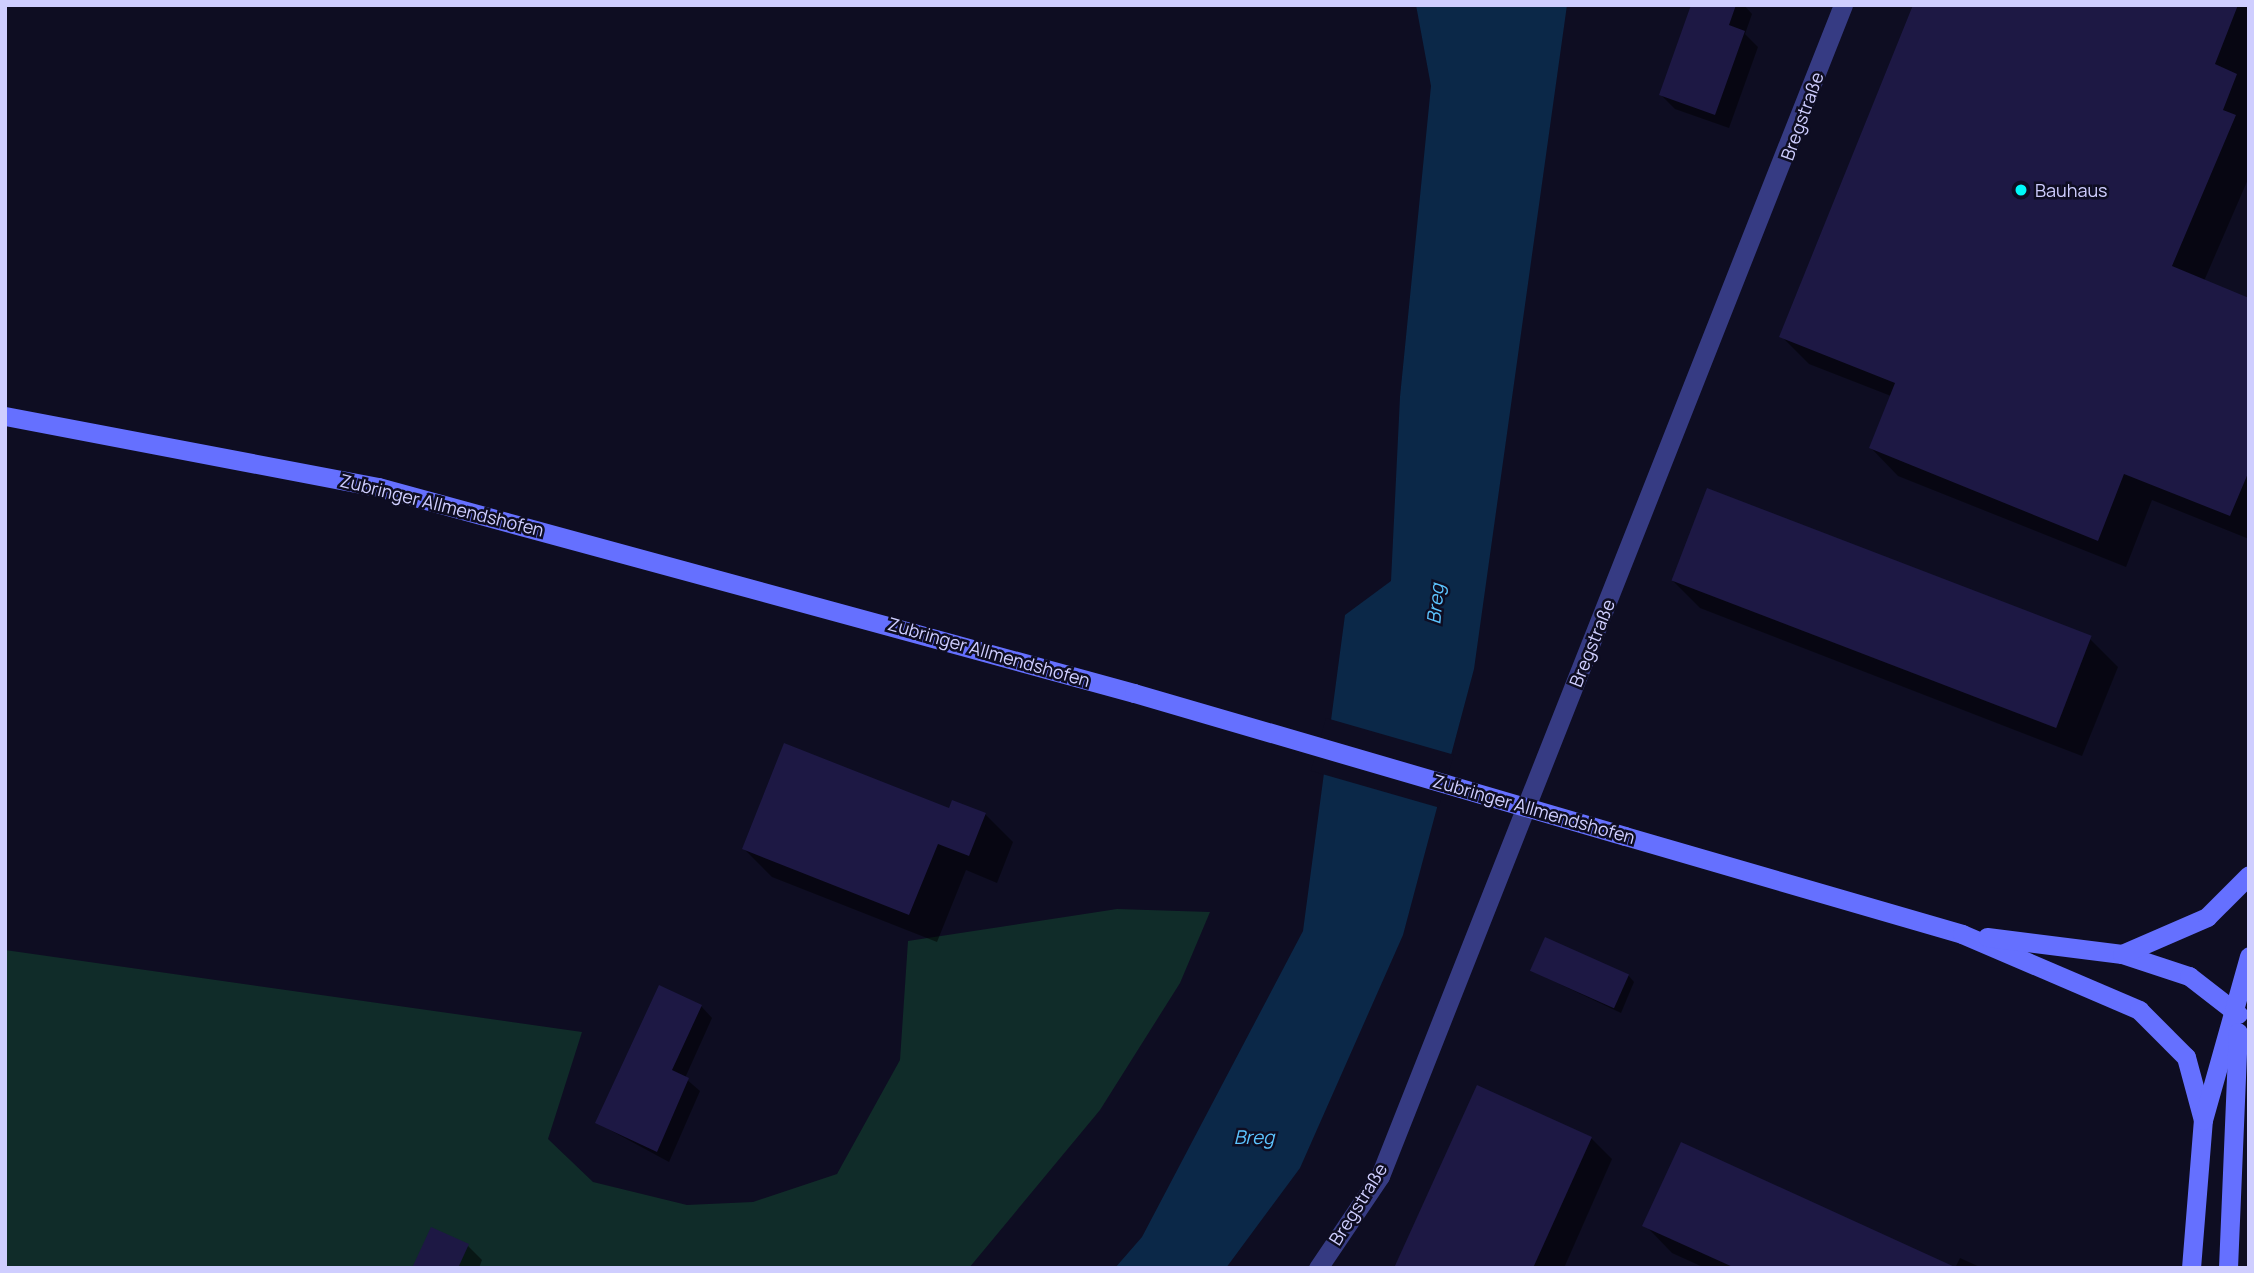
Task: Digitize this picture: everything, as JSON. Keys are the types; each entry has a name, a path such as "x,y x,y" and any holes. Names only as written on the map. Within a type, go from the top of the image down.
{"main road":[{"name":"Zubringer Allmendshofen","path":"5,416 378,487 1134,693 1962,934"},
{"path":"2122,954 2207,917 2249,876"},
{"path":"1962,934 2122,954 2189,976 2238,1014"},
{"path":"1962,934 2139,1010 2186,1057 2203,1120"},
{"path":"2191,1268 2203,1120 2238,1014 2249,956"},
{"path":"2228,1268 2238,1014"}],"street":[{"name":"Bregstraße","path":"1318,1268 1380,1177 1843,5"}],"green space":[{"path":"1117,909 1210,912 1180,983 1100,1110 969,1268 5,1268 5,950 582,1032 548,1139 593,1182 687,1205 753,1202 837,1174 900,1060 908,941"}],"water":[{"name":"Breg","path":"1416,5 1567,5 1474,669 1403,935 1300,1168 1226,1268 1115,1268 1142,1237 1303,931 1345,615 1391,581 1400,397 1431,86"}],"pier":[{"path":"1326,718 1454,755 1439,808 1311,771"}],"building":[{"path":"1691,5 1736,5 1729,25 1745,31 1715,115 1659,95"},
{"name":"Bauhaus","path":"1913,5 2238,5 2215,64 2237,74 2223,110 2236,115 2172,266 2249,298 2249,471 2230,516 2124,474 2098,541 1869,448 1895,383 1779,337"},
{"path":"1707,488 2092,636 2056,728 1672,580"},
{"path":"784,743 949,808 952,800 986,813 969,856 938,844 909,915 742,849"},
{"path":"1545,937 1629,974 1614,1008 1530,971"},
{"path":"659,985 702,1005 672,1070 689,1078 657,1152 595,1123"},
{"path":"1477,1085 1592,1137 1533,1268 1394,1268"},
{"path":"1681,1142 1957,1268 1735,1268 1642,1226"},
{"path":"431,1227 469,1244 458,1268 412,1268"}],"place":[{"name":"Bauhaus","path":"2021,190"}]}
